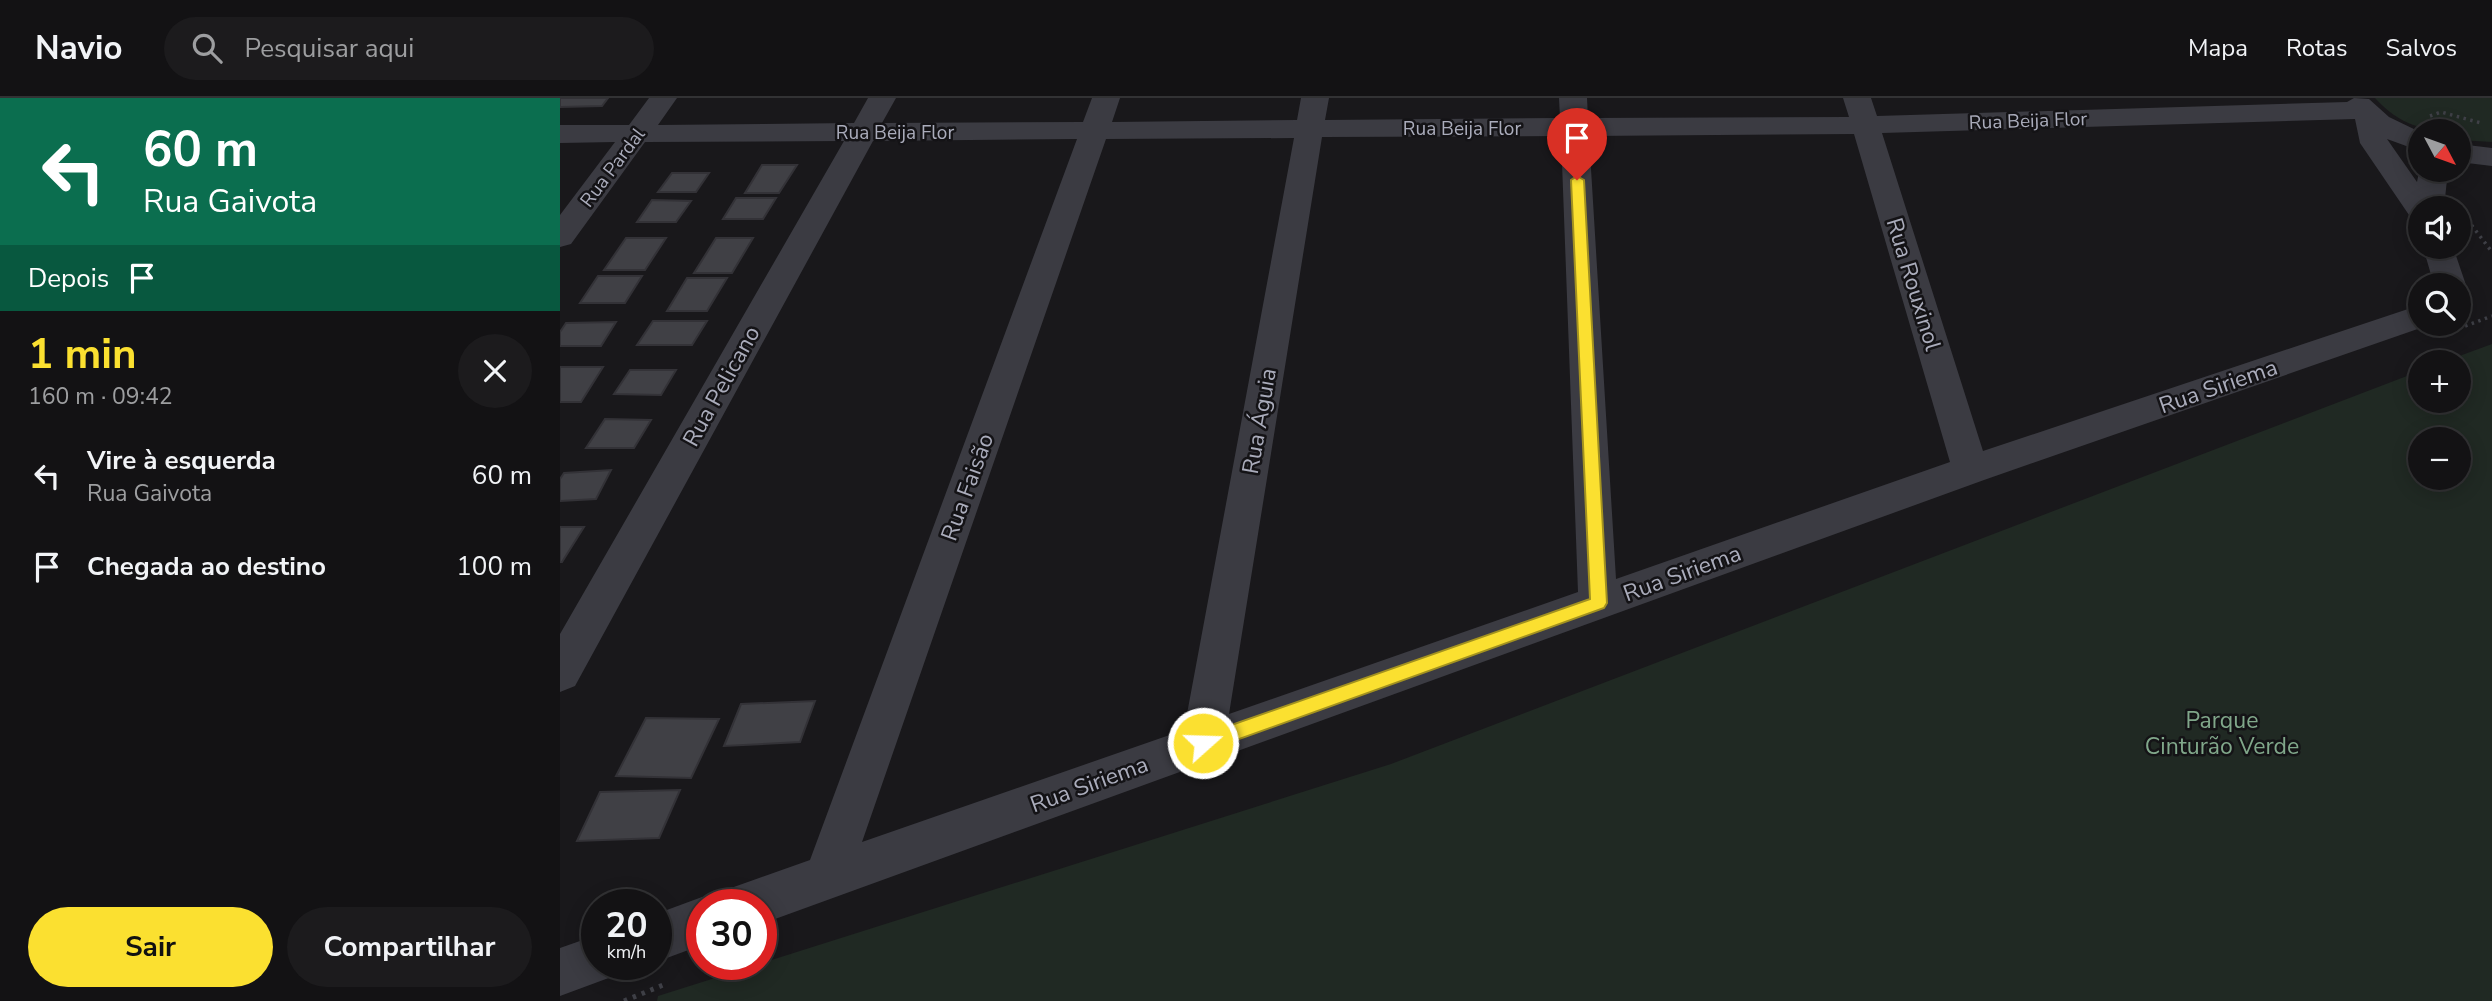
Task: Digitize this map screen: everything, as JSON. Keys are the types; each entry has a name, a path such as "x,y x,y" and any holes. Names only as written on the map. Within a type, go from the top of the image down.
{"street":[{"name":"Rua Pardal","path":"560,237 663,98"},
{"name":"Rua Pelicano","path":"560,673 882,98"},
{"name":"Rua Beija Flor","path":"560,134 863,132 1100,114 2361,108"},
{"path":"2361,108 2408,138"},
{"path":"2361,108 2374,143 2412,196"},
{"name":"Rua Rouxinol","path":"1861,111 1971,470"},
{"name":"Rua Águia","path":"1203,743 1312,113"},
{"path":"1574,113 1598,603"},
{"name":"Rua Faisão","path":"827,877 1100,114"},
{"path":"2471,155 2492,158"},
{"name":"Rua Siriema","path":"777,895 1971,470 2408,321"},
{"path":"560,972 581,965"}],"green space":[{"path":"2375,98 2492,98 2492,142 2471,141 2471,119 2408,119 2408,123"},
{"name":"Parque Cinturão Verde","path":"2492,344 2492,1001 657,1001 658,996 709,980 777,980 777,958 1391,764 2408,376 2408,413 2471,413 2471,352"}],"building":[{"path":"560,98 608,98 602,106 560,107"},
{"path":"762,165 797,165 779,193 745,193"},
{"path":"672,173 709,173 696,192 658,192"},
{"path":"736,198 776,198 763,219 723,219"},
{"path":"652,200 691,201 676,222 637,222"},
{"path":"626,238 666,238 645,270 604,270"},
{"path":"716,238 753,238 732,273 694,273"},
{"path":"598,276 642,276 625,303 580,303"},
{"path":"687,278 727,278 707,311 667,311"},
{"path":"653,321 707,321 692,345 637,345"},
{"path":"616,322 601,346 560,346 560,332 566,323"},
{"path":"560,367 603,367 581,402 560,402"},
{"path":"630,370 676,370 661,395 614,394"},
{"path":"605,419 651,420 634,448 586,448"},
{"path":"611,470 596,499 560,501 560,479 564,473"},
{"path":"560,527 584,527 562,562 560,562"},
{"path":"815,701 800,742 724,746 741,704"},
{"path":"646,718 719,719 691,778 616,776"},
{"path":"680,790 659,838 577,841 600,792"}],"route":[{"path":"1203,743 1598,603 1577,180"}]}
